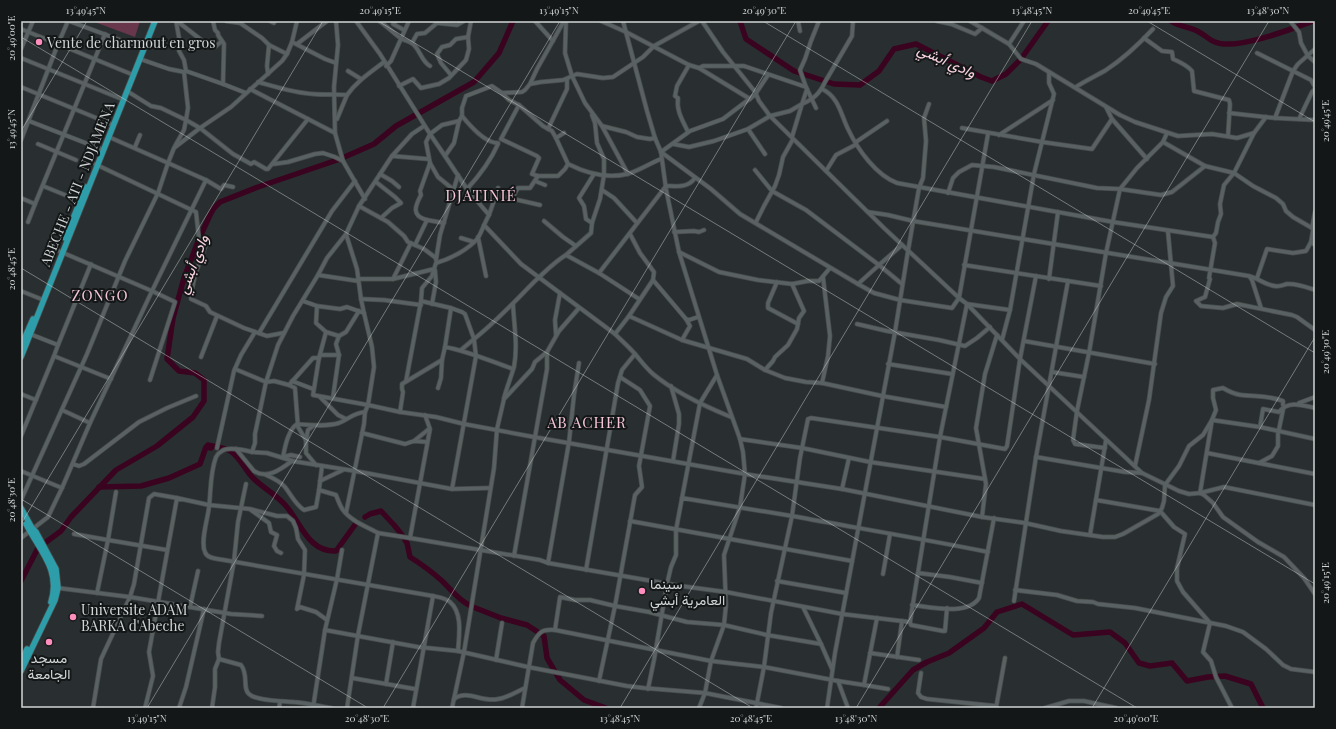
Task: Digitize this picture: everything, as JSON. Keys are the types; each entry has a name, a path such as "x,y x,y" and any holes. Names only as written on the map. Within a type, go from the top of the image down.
{"highway":[{"name":"ABECHE - ATI - NDJAMENA","path":"21,357 22,347 41,299 70,231 111,124 140,59 151,21"},
{"name":"ABECHE - ATI - NDJAMENA","path":"70,231 80,201 109,137 130,74 155,21"},
{"name":"ABECHE - ATI - NDJAMENA","path":"22,347 30,334 61,251"},
{"path":"21,510 57,573 58,588 55,600 26,649 21,670"},
{"path":"21,662 53,596 53,573 49,559"}],"street":[{"path":"21,49 32,21"},
{"path":"21,140 68,21 142,48"},
{"path":"176,21 209,46 216,46 222,41"},
{"path":"21,500 62,410 119,276 158,193 174,148 184,130 188,108 184,60 179,51 180,43 176,21"},
{"path":"213,21 214,30 218,33 224,44 223,84"},
{"path":"226,21 240,23 262,38 269,45 287,54"},
{"path":"174,148 220,115 282,61 292,42 297,21"},
{"path":"296,44 327,21"},
{"path":"336,21 338,46 334,93 336,122 335,133 344,161 365,199"},
{"path":"356,21 467,189 490,215"},
{"path":"379,21 401,38 408,40 417,48 426,64 430,66"},
{"path":"396,21 393,24 404,30"},
{"path":"336,122 347,95 354,86 361,79 391,60 409,21"},
{"path":"399,86 413,79 421,88 439,84 451,75 466,60 469,49 468,37 471,21"},
{"path":"535,21 552,41"},
{"path":"502,93 522,92 525,90 530,84 552,41 565,21"},
{"path":"565,21 565,53 572,76 585,103 602,126 628,174"},
{"path":"601,21 626,32 689,65 699,68 750,99"},
{"path":"623,21 655,138 661,152 674,232 679,252 698,317 731,417 740,439 743,452 745,474 740,507 723,560 726,592 724,625 711,661 705,693 698,708"},
{"path":"530,84 567,79 581,74 603,78 613,77 634,64 654,46 699,21"},
{"path":"702,21 733,66 756,94 759,101 770,116 867,212 958,298 967,304 1020,359 1050,385 1142,473 1185,493 1200,493 1224,487 1315,505"},
{"path":"798,21 800,31"},
{"path":"816,108 813,99 806,88 800,70 819,21"},
{"path":"673,144 689,147 723,138 748,129 770,116 790,111 813,99 822,89 852,36 853,21"},
{"path":"937,21 951,24 975,34 982,28"},
{"path":"970,21 1010,44 1021,59 1036,64 1105,106 1135,122 1178,136 1212,134 1237,138 1254,133"},
{"path":"1010,44 1024,21"},
{"path":"1290,21 1299,32 1301,43 1308,56 1315,62"},
{"path":"412,44 417,34 425,33 437,23 456,25 461,22"},
{"path":"21,29 130,74"},
{"path":"1076,87 1111,66 1153,29"},
{"path":"28,222 105,34"},
{"path":"451,75 441,63 437,54 442,47 450,45 456,39 468,37"},
{"path":"1144,38 1162,52 1172,52 1173,59 1190,68 1192,71 1194,91 1229,100 1228,136"},
{"path":"292,42 336,63"},
{"path":"268,74 267,66 269,45"},
{"path":"1275,118 1293,71 1298,64 1315,49"},
{"path":"1256,53 1311,80 1315,88 1299,119"},
{"path":"21,58 122,100"},
{"path":"140,59 169,69 185,71 246,93"},
{"path":"688,132 679,114 677,106 678,98 675,96 677,86 689,65"},
{"path":"699,68 703,66 749,67 806,88"},
{"path":"348,71 361,79"},
{"path":"1002,340 1010,310 1034,174 1053,100 1054,94 1049,83 1049,72"},
{"path":"661,152 688,132 723,119 737,109 756,94 768,75"},
{"path":"548,129 567,89 567,79"},
{"path":"258,82 293,92 314,94 334,93 347,95"},
{"path":"445,156 454,143 466,96 492,86 552,131 568,164 594,174 628,174 662,159"},
{"path":"21,87 111,124"},
{"path":"756,222 772,191 779,175 783,156 793,138 806,88"},
{"path":"250,89 335,133"},
{"path":"822,89 837,102 849,131 869,162 887,178 897,183 1168,232 1190,233 1213,237"},
{"path":"127,91 151,106 160,108 200,128 233,154 251,164 254,162 267,169 274,164 308,119"},
{"path":"999,135 1053,100"},
{"path":"827,708 832,670 919,188 923,178 926,141 924,118 929,104"},
{"path":"467,189 491,159 519,105"},
{"path":"1105,106 1112,119 1147,159"},
{"path":"461,350 502,315 558,259 566,255 591,233 592,223 602,190 604,175 604,159 597,143 595,123 592,112"},
{"path":"1229,113 1266,118 1315,120"},
{"path":"462,116 476,131 490,141 498,144"},
{"path":"1213,237 1216,233 1221,214 1220,204 1224,185 1234,173 1254,133 1266,118"},
{"path":"962,128 988,134 1092,149 1112,119"},
{"path":"29,120 101,149"},
{"path":"454,190 438,177 429,161 426,142 430,134 442,125 459,121"},
{"path":"826,171 836,155 855,145 856,142 887,121"},
{"path":"252,452 266,382 283,333 327,258 346,234 359,206 392,156 423,124"},
{"path":"602,126 626,132 636,138 655,138"},
{"path":"748,129 765,154"},
{"path":"556,138 564,133"},
{"path":"1105,448 1074,443 1077,411 1089,353 1106,253 1120,189 1163,142 1167,133"},
{"path":"661,152 740,214 756,222 830,268 874,293 900,300 951,308 954,306 958,298 981,165 988,134"},
{"path":"135,147 140,135"},
{"path":"109,137 135,147 206,180 221,189 224,185 233,188"},
{"path":"501,139 537,156 538,158 532,174 538,176 558,176 568,164"},
{"path":"1163,142 1205,166 1234,173 1253,186 1276,198 1283,204 1286,211 1293,217 1312,228"},
{"path":"38,144 76,160"},
{"path":"274,164 323,153 335,156 344,161"},
{"path":"392,156 429,161"},
{"path":"429,161 420,191 422,195 416,204 415,210 421,219 444,223"},
{"path":"96,164 196,212 200,238 206,244 195,274 191,299 206,306 210,312 217,316 257,333 266,336 283,333"},
{"path":"948,193 953,178 959,172 972,165 981,165 1034,174 1097,188 1120,189 1161,195 1172,192 1205,166"},
{"path":"755,170 772,191 806,210 902,284"},
{"path":"380,174 392,180 399,187"},
{"path":"592,223 586,219 584,206 579,198 594,174"},
{"path":"406,381 421,303 422,288 432,276 444,223 458,175"},
{"path":"512,198 518,188 530,188 538,176"},
{"path":"666,186 684,186 692,182 695,178"},
{"path":"21,538 33,531 48,517 73,464 90,423 206,180"},
{"path":"217,448 235,369 241,355 257,333 332,211 355,181"},
{"path":"376,182 395,196 401,204 392,208 381,218"},
{"path":"535,182 545,185"},
{"path":"42,186 80,201"},
{"path":"599,273 666,186"},
{"path":"436,263 446,260 474,242 490,215 498,188"},
{"path":"602,190 614,198 637,223"},
{"path":"496,195 540,205"},
{"path":"21,198 35,204"},
{"path":"359,206 388,222 411,243 436,258"},
{"path":"867,212 888,215 913,222 1257,278 1276,286 1299,284 1315,290"},
{"path":"1049,279 1058,212"},
{"path":"1257,278 1268,249 1293,253 1306,251 1311,242 1315,212"},
{"path":"415,245 427,220"},
{"path":"544,222 576,246"},
{"path":"484,225 521,264 615,334 653,374 709,408 731,417"},
{"path":"674,232 699,232 704,230"},
{"path":"1135,466 1149,400 1161,313 1165,300 1173,286 1168,232"},
{"path":"346,234 358,280 360,299 372,347 374,367 368,405 365,412 346,513"},
{"path":"615,334 653,280 654,272 640,254 630,234"},
{"path":"478,237 486,276"},
{"path":"1213,237 1215,243 1208,289 1205,297 1196,301 1201,306 1224,308 1237,304 1261,308 1297,317 1315,330"},
{"path":"461,238 474,242"},
{"path":"1311,242 1315,245"},
{"path":"393,279 411,243"},
{"path":"858,284 902,245"},
{"path":"61,251 175,302 150,380"},
{"path":"679,252 719,272 758,280 792,284 808,281 819,281 830,268"},
{"path":"566,255 599,273 639,299"},
{"path":"21,436 91,264"},
{"path":"964,265 1100,286"},
{"path":"318,275 358,280 393,279 434,269"},
{"path":"432,304 436,282 434,269"},
{"path":"756,708 764,667 773,602 792,516 796,482 808,420 940,437 1005,449 1007,446 1020,359 1036,276"},
{"path":"822,383 828,356 830,336 823,277"},
{"path":"1250,277 1261,308"},
{"path":"653,280 686,319 690,326 682,340"},
{"path":"1014,601 1036,457 1068,281"},
{"path":"777,282 768,303 768,308 798,324"},
{"path":"765,370 775,357 788,345 797,329 799,318 804,311 792,284"},
{"path":"21,291 41,299"},
{"path":"556,336 555,320 560,293"},
{"path":"360,299 432,304 451,308 464,314 474,339 476,356 452,489"},
{"path":"303,301 317,306 340,310 347,307 364,312"},
{"path":"452,708 464,652 494,468 497,429 513,369 516,339 513,303"},
{"path":"967,304 1010,310"},
{"path":"910,622 940,437 967,304"},
{"path":"317,306 316,323 326,332 339,336"},
{"path":"438,388 441,378 444,346 451,308"},
{"path":"504,399 532,369 535,362 547,352 556,336 579,308"},
{"path":"333,397 339,355 336,344 339,336 346,332 359,311"},
{"path":"201,357 217,316"},
{"path":"629,316 682,340 747,359 765,370 793,380 822,383 882,396 946,407"},
{"path":"686,319 689,320 698,317"},
{"path":"857,324 965,346 983,334 990,327"},
{"path":"326,332 319,356 313,389 313,395 320,397 333,397 400,412 425,415 534,437 745,474 865,493 1061,531 1115,537 1151,519 1160,511 1164,501 1165,485 1179,466 1189,446 1203,435 1212,420 1216,410 1213,390 1222,388 1241,395 1273,397 1283,401 1283,405"},
{"path":"30,334 58,345"},
{"path":"982,516 986,488 976,428 983,382 997,335"},
{"path":"1024,341 1155,364"},
{"path":"444,346 461,350 513,369"},
{"path":"514,556 548,363 546,357 547,352"},
{"path":"586,570 620,377 622,370 635,354"},
{"path":"290,383 313,358 319,356 339,355"},
{"path":"54,356 111,379"},
{"path":"400,412 403,392 402,384 442,360"},
{"path":"548,563 569,442 574,395 580,363"},
{"path":"888,364 952,374"},
{"path":"235,369 266,382 274,381 290,383 313,389"},
{"path":"1052,372 1084,377"},
{"path":"648,689 670,567 676,556 676,530 700,403 717,375"},
{"path":"599,681 615,606 635,495 642,487 639,466 650,406 640,390 620,377"},
{"path":"290,383 294,388 297,424 306,440"},
{"path":"671,386 679,414 679,424 673,461"},
{"path":"21,394 36,400"},
{"path":"73,464 79,466 84,464 139,422 196,396"},
{"path":"1260,427 1263,409 1279,412 1286,406 1298,404 1315,396"},
{"path":"320,397 338,415 346,419"},
{"path":"1298,404 1315,408"},
{"path":"62,410 90,423"},
{"path":"1259,464 1272,456 1278,446 1283,410"},
{"path":"283,457 293,427 297,424 314,426 339,423 357,413 365,412"},
{"path":"410,538 430,429 425,415"},
{"path":"1212,420 1260,427 1315,439"},
{"path":"1200,493 1212,420"},
{"path":"314,426 308,430 306,453 316,465"},
{"path":"362,433 406,444 414,441 430,429"},
{"path":"740,439 802,448 870,462 985,479"},
{"path":"1090,535 1106,440"},
{"path":"414,441 427,442"},
{"path":"458,650 460,622 451,603 445,599 337,579 304,575 207,556 205,554 203,543 209,505 210,484 216,456 223,449 227,448 267,454 283,457 292,461 452,489 490,488"},
{"path":"236,449 254,471 258,474 276,479 284,486 297,505 304,510 316,507 322,466"},
{"path":"266,475 283,468 306,453"},
{"path":"1207,453 1315,474"},
{"path":"283,457 291,455 300,457"},
{"path":"1036,457 1134,474 1142,473"},
{"path":"842,489 849,458"},
{"path":"320,481 344,469"},
{"path":"21,471 62,488"},
{"path":"212,708 215,686 215,670 220,659 218,652 234,562 240,509 246,484"},
{"path":"319,490 336,495 342,509 351,518 378,533 540,560 548,563 667,584 726,592 842,614 910,622 911,625 943,631 945,630 947,608"},
{"path":"97,593 116,492"},
{"path":"1200,493 1213,503 1223,517 1248,536 1284,557 1304,578 1315,594"},
{"path":"93,708 102,659 130,597 134,584 149,498 154,494 209,505 250,509 277,516 287,516 293,521 298,539 304,550 304,575 297,609 300,607 316,612 328,620"},
{"path":"145,708 153,676 149,652 176,498"},
{"path":"682,498 923,539 988,552"},
{"path":"1096,500 1160,511 1174,527 1185,534 1186,537 1177,568 1177,581 1182,592 1210,622"},
{"path":"250,509 269,523 271,532 278,535 274,546 277,551 281,553"},
{"path":"912,605 965,608 974,605 979,598 994,518"},
{"path":"630,522 852,560"},
{"path":"347,708 358,635 378,533"},
{"path":"74,534 167,550"},
{"path":"883,574 890,534"},
{"path":"313,706 325,630 342,550"},
{"path":"190,607 198,571"},
{"path":"918,573 982,583"},
{"path":"777,581 846,593"},
{"path":"58,588 130,597 225,613 262,616"},
{"path":"1015,590 1057,595 1077,601 1093,602 1102,605 1135,608 1226,626 1243,632 1266,648 1283,665 1291,668 1315,672"},
{"path":"413,708 433,596"},
{"path":"555,630 560,597 575,600 590,600 649,612 687,622 724,625 768,635 821,644"},
{"path":"803,607 832,670"},
{"path":"179,708 186,687 204,609"},
{"path":"864,685 878,618"},
{"path":"897,657 902,621"},
{"path":"1210,622 1203,652 1211,661 1216,676 1232,708"},
{"path":"496,660 502,623"},
{"path":"522,708 533,643 536,637 545,629 656,649 711,661 764,667 888,689"},
{"path":"325,630 424,647 458,650 496,660 599,681 648,689 705,693 781,708"},
{"path":"386,684 393,642"},
{"path":"870,653 919,660"},
{"path":"920,673 918,693 921,697 996,707 1005,658"},
{"path":"220,659 242,665 246,673 246,689 250,695 280,702 295,702 331,708"},
{"path":"352,678 415,690"},
{"path":"838,681 848,708"},
{"path":"454,699 466,695 498,700 525,688"},
{"path":"1045,708 1069,701 1079,701 1116,708"},
{"path":"279,708 280,702"}],"shaded area":[{"path":"92,21 140,21 135,37"}],"waterway":[{"name":"وادي أبشي","path":"21,581 38,548 61,531 71,517 116,470 157,446 193,417 204,401 204,380 195,373 179,371 167,359 173,318 184,278 199,239 214,208 220,202 258,187 340,159 374,144 396,126 474,82 499,53 513,21"},
{"name":"وادي أبشي","path":"740,21 746,39 794,71 834,84 860,85 879,71 894,49 916,44 981,77 992,81 1006,74 1021,59 1048,21"},
{"name":"وادي أبشي","path":"1171,21 1178,25 1196,30 1215,42 1224,44 1236,44 1264,38 1313,21"},
{"path":"208,445 227,449 232,452 253,478 286,506 306,535 318,547 336,551 357,522"},
{"path":"99,487 141,486 169,478 200,464 206,447 211,448"},
{"path":"365,517 381,511 402,535"},
{"path":"405,540 410,557 422,565 444,583 457,597 469,605"},
{"path":"879,708 913,670 927,662 949,653 984,628 997,612 1022,604 1073,635 1110,632 1125,643 1139,663 1150,666 1172,663 1187,681 1208,677 1225,676 1251,684 1263,708"},
{"path":"473,607 501,618 527,625 544,636 547,658 560,680 584,700 606,708"}],"place":[{"name":"Vente de charmout en gros","path":"39,42"},
{"name":"سينما العامرية أبشي","path":"642,591"},
{"name":"Universite ADAM BARKA d'Abeche","path":"73,617"},
{"name":"مسجد الجامعة","path":"49,642"}],"district":[{"name":"DJATINIÉ","path":"481,195"},
{"name":"ZONGO","path":"100,295"},
{"name":"AB ACHER","path":"587,422"}]}
